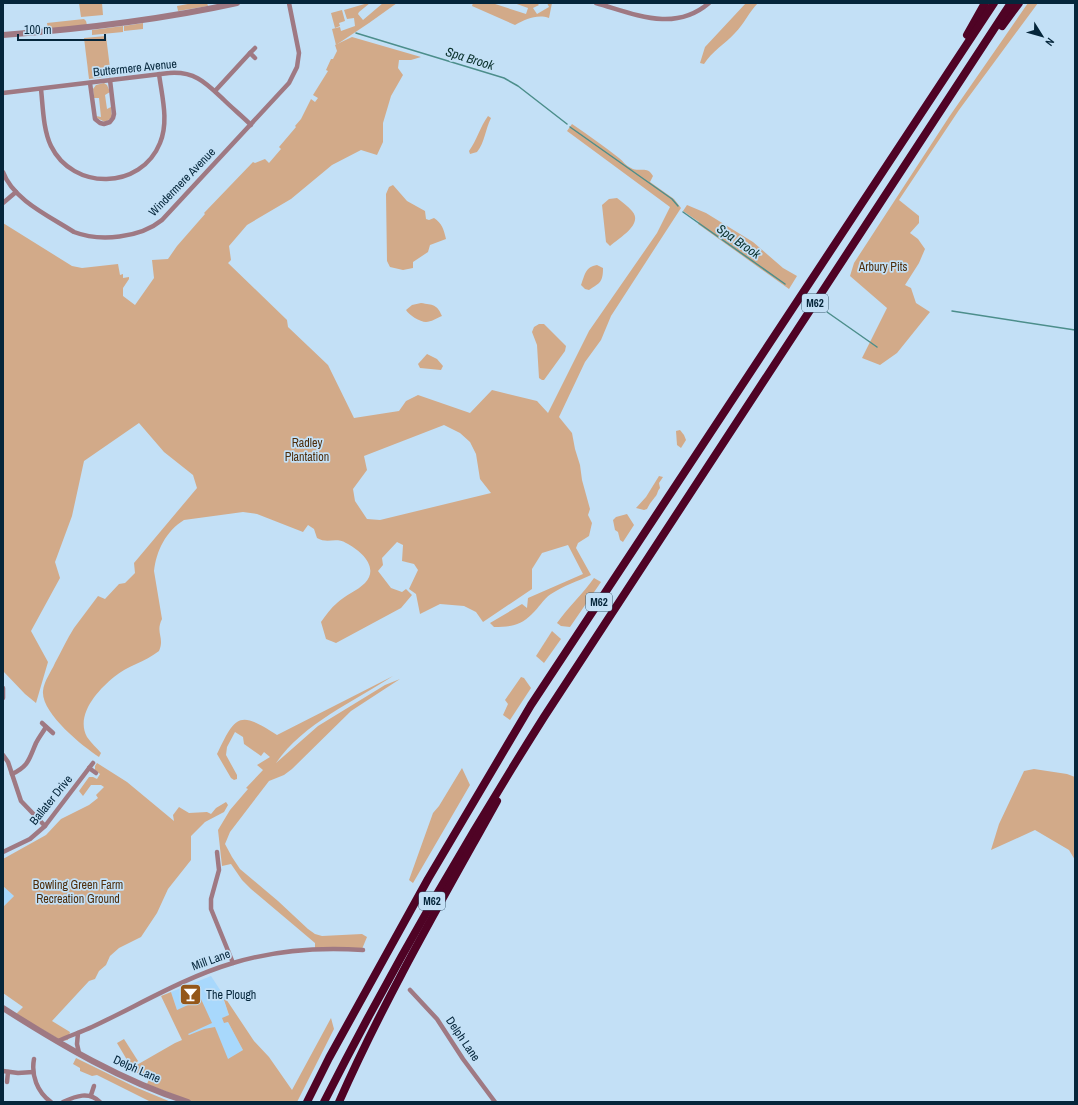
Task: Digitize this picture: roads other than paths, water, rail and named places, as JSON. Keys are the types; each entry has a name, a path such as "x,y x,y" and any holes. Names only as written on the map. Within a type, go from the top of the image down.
{"highway":[{"path":"917,118 986,3"},
{"name":"M62","path":"307,1102 329,1058 428,878 531,705 994,3"},
{"name":"M62","path":"324,1102 441,886 544,717 1011,3"},
{"path":"931,125 1019,3"},
{"path":"339,1102 367,1040 402,972 544,717"}],"street":[{"path":"3,35 105,25 237,3"},
{"name":"Windermere Avenue","path":"3,172 16,192 28,203 74,232 82,235 100,238 143,232 154,226 162,220 289,83 297,67 299,53 289,3"},
{"path":"596,3 651,18 665,20 690,16 701,10 709,3"},
{"path":"215,91 255,48"},
{"path":"250,53 255,58"},
{"name":"Buttermere Avenue","path":"3,93 174,72 188,74 201,80 251,125"},
{"path":"41,89 49,139 54,150 61,160 71,169 86,177 102,180 132,174 146,164 161,142 165,118 159,74"},
{"path":"90,83 95,118 100,123 106,124 110,122 114,116 110,80"},
{"path":"3,203 16,192"},
{"path":"3,688 3,698"},
{"path":"42,723 53,733"},
{"path":"12,774 25,766 32,756 40,736 46,727"},
{"path":"3,755 8,762 21,801 46,826"},
{"name":"Ballater Drive","path":"3,852 30,838 46,826 93,763"},
{"path":"89,768 96,773"},
{"path":"217,852 219,870 211,909 233,963"},
{"name":"Mill Lane","path":"58,1041 92,1027 168,988 233,963 267,954 297,950 334,948 363,950"},
{"name":"Delph Lane","path":"410,990 437,1019 463,1059 495,1102"},
{"path":"3,1008 79,1053"},
{"path":"78,1033 77,1044 79,1053"},
{"name":"Delph Lane","path":"79,1053 129,1079 188,1102"},
{"path":"34,1059 33,1072 41,1093 51,1102"},
{"path":"7,1082 6,1071 18,1073 33,1072"},
{"path":"91,1095 94,1086"},
{"path":"63,1102 91,1095 100,1102"}],"waterway":[{"name":"Spa Brook","path":"356,33 504,78 518,86 567,124"},
{"name":"Spa Brook","path":"570,127 672,199 678,206"},
{"name":"Spa Brook","path":"683,212 785,284"},
{"path":"952,311 1075,330"},
{"name":"Spa Brook","path":"827,312 877,347"}],"place":[{"name":"The Plough","path":"190,995"}],"park label":[{"name":"Arbury Pits","path":"883,267"},
{"name":"Radley Plantation","path":"307,450"},
{"name":"Bowling Green Farm Recreation Ground","path":"78,892"}]}
